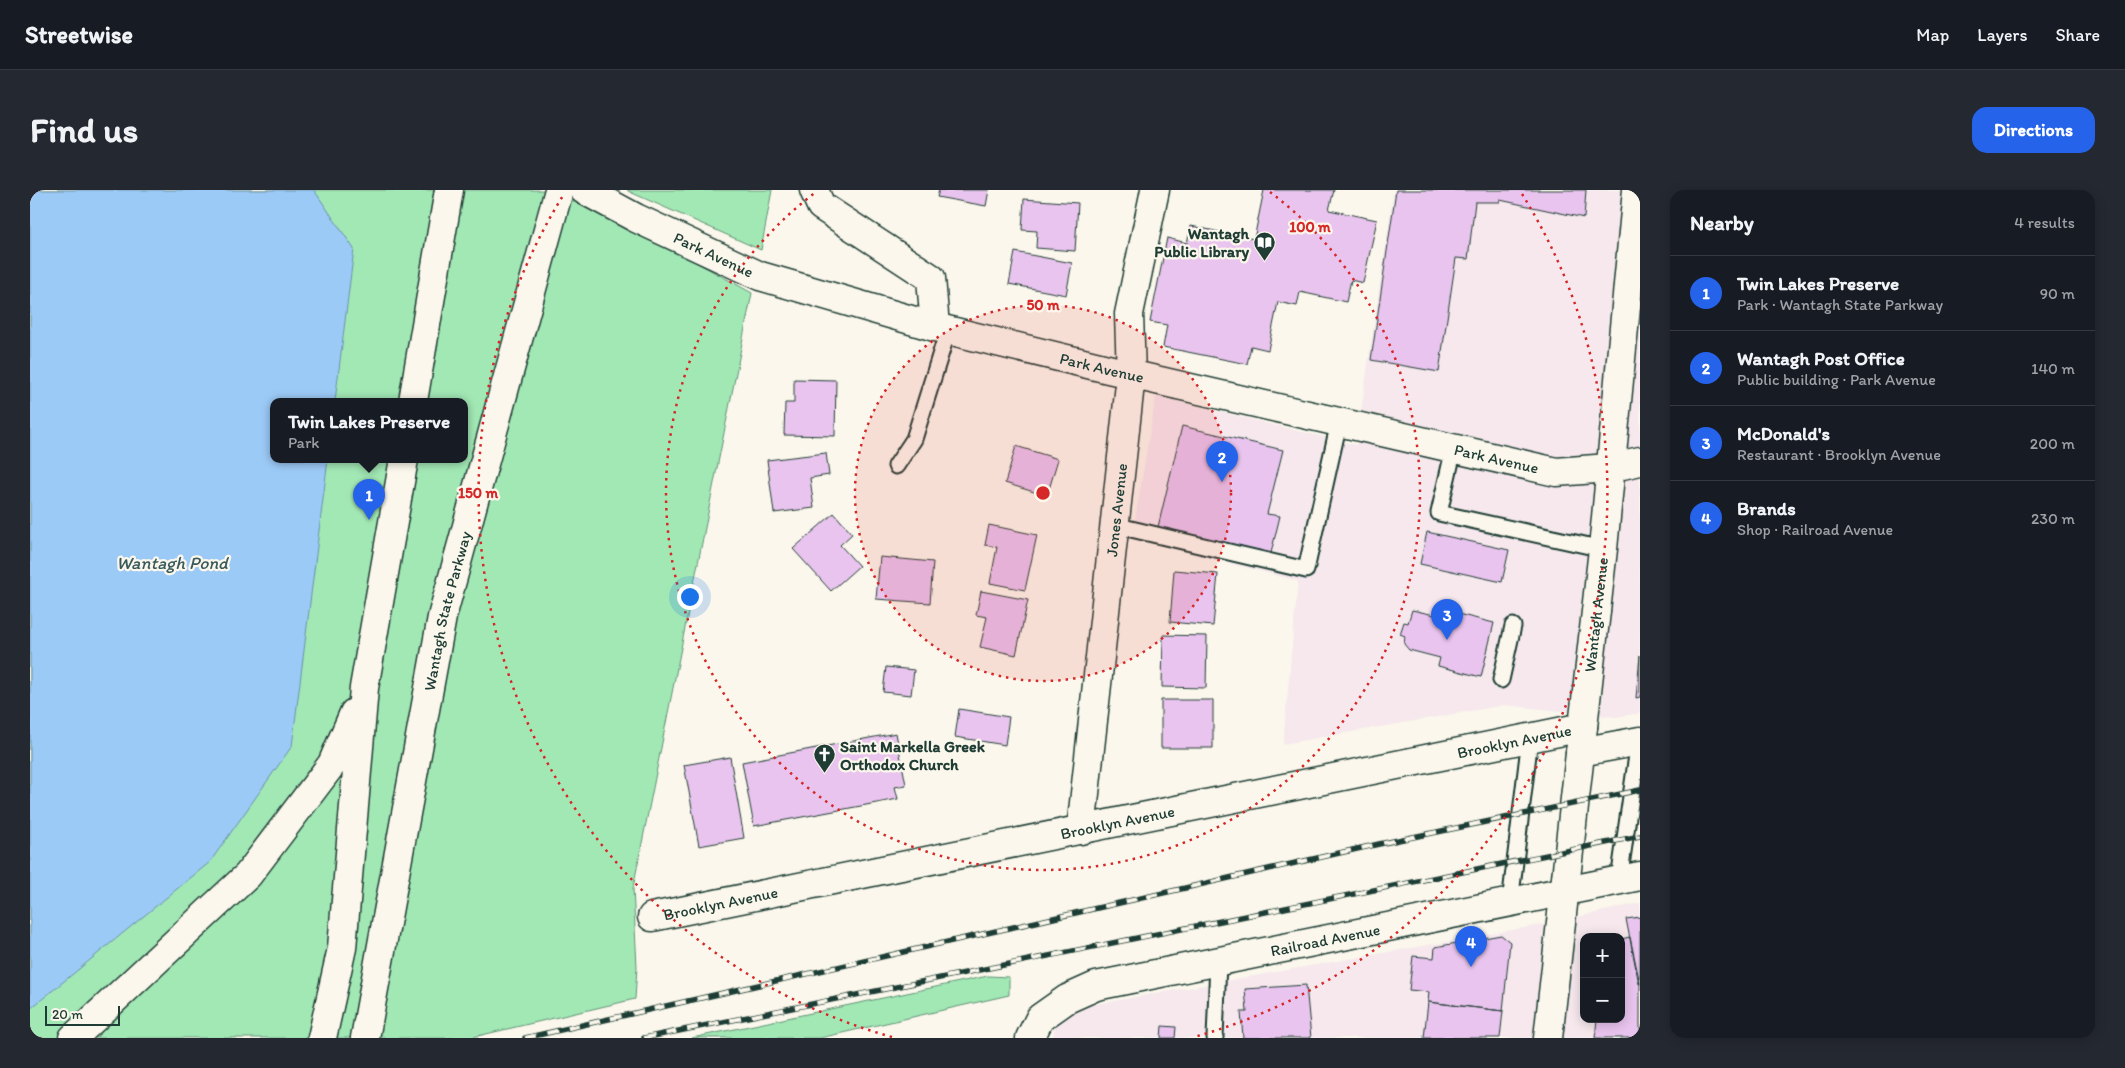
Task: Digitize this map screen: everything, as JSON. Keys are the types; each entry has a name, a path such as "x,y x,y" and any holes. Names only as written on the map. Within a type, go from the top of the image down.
{"main road":[{"path":"414,398 449,190"},
{"name":"Wantagh State Parkway","path":"365,1038 442,617 559,190"},
{"name":"Park Avenue","path":"584,190 620,210 760,276 942,328 1131,375 1556,472 1610,468 1640,461"},
{"path":"814,190 821,206 931,278 942,328"},
{"name":"Jones Avenue","path":"1081,830 1131,375 1129,314 1155,190"},
{"name":"Wantagh Avenue","path":"1548,1038 1603,549 1636,190"},
{"path":"322,1038 342,948 364,688 403,463"},
{"path":"72,1038 248,875 332,764 364,688"},
{"name":"Brooklyn Avenue","path":"652,917 1530,738 1640,741"},
{"name":"Railroad Avenue","path":"1030,1038 1040,1018 1067,999 1096,986 1630,878"}],"lane":[{"path":"896,466 914,439 942,328"},
{"path":"1114,525 1306,570 1339,422"},
{"path":"1454,448 1439,513 1603,549"},
{"path":"1501,680 1513,626"},
{"path":"1510,903 1530,738"},
{"path":"1630,878 1640,741"},
{"path":"1215,1038 1218,962"}],"shaded area":[{"path":"1394,190 1640,190 1640,713 1616,717 1505,705 1283,744 1298,581 1132,538 1156,396 1356,445"},
{"path":"1640,903 1640,1038 1053,1038 1058,1011 1546,924"}],"green space":[{"path":"30,190 565,190 752,293 633,888 637,967 635,999 469,1038 30,1038"},
{"path":"627,190 772,190 761,250 630,192"},
{"path":"988,976 1009,977 1009,995 820,1038 692,1038"}],"water":[{"name":"Wantagh Pond","path":"30,190 314,190 354,249 335,398 270,398 270,463 327,463 292,746 210,862 30,1009"}],"building":[{"path":"939,190 989,190 986,206 937,197"},
{"name":"Wantagh Public Library","path":"1264,190 1334,190 1329,210 1377,220 1363,283 1351,280 1346,302 1300,292 1297,306 1278,302 1268,350 1251,346 1247,364 1163,347 1167,325 1150,322 1167,238 1187,243 1191,226 1254,239"},
{"path":"1396,190 1586,190 1584,218 1500,200 1500,202 1475,202 1468,259 1456,258 1439,372 1371,360"},
{"path":"1024,199 1078,203 1075,251 1036,248 1037,231 1022,230"},
{"path":"1015,252 1072,263 1066,295 1009,284"},
{"path":"794,379 836,380 835,436 784,435 785,403 794,403"},
{"path":"1182,426 1283,450 1267,514 1280,516 1271,553 1158,527"},
{"path":"1016,446 1058,459 1047,496 1005,483"},
{"path":"826,453 829,475 810,478 814,508 774,513 767,460"},
{"path":"834,513 852,534 840,545 859,566 831,591 793,549"},
{"path":"989,525 1037,535 1025,590 990,583 997,547 985,545"},
{"path":"1427,532 1509,550 1502,582 1420,564"},
{"path":"880,557 933,562 930,603 876,599"},
{"path":"1174,570 1218,574 1213,626 1170,622"},
{"path":"981,591 1028,600 1016,655 980,647 987,617 976,615"},
{"path":"1412,610 1453,619 1454,613 1494,623 1481,677 1438,666 1440,658 1409,650 1404,644 1405,636 1400,634 1404,622 1408,623"},
{"path":"1163,635 1207,636 1206,688 1162,687"},
{"path":"1640,655 1640,697 1636,698"},
{"path":"886,667 914,670 911,695 883,692"},
{"path":"1161,700 1213,700 1213,748 1161,748"},
{"path":"959,709 1009,717 1005,745 955,737"},
{"name":"Saint Markella Greek Orthodox Church","path":"896,733 906,785 895,787 898,799 754,826 742,762"},
{"path":"730,757 744,838 699,846 684,765"},
{"path":"1640,917 1640,984 1639,984 1626,919"},
{"path":"1501,935 1510,942 1503,1011 1428,1002 1429,992 1409,990 1413,956 1434,958 1435,947"},
{"path":"1630,937 1640,984 1640,1038 1595,1038 1597,1023 1625,1023 1625,938"},
{"path":"1306,985 1311,1038 1243,1038 1241,1012 1247,1012 1245,989"},
{"path":"1428,1002 1503,1011 1500,1038 1424,1038"},
{"path":"1162,1026 1176,1027 1175,1038 1161,1038"}],"railway":[{"path":"525,1038 1379,844 1640,790"},
{"path":"644,1038 1640,836"}],"place":[{"name":"Wantagh Public Library","path":"1265,261"},
{"name":"Wantagh Post Office","path":"1222,482"},
{"name":"Twin Lakes Preserve","path":"369,520"},
{"name":"McDonald's","path":"1447,640"},
{"name":"Saint Markella Greek Orthodox Church","path":"824,774"},
{"name":"Brands","path":"1471,967"}]}
